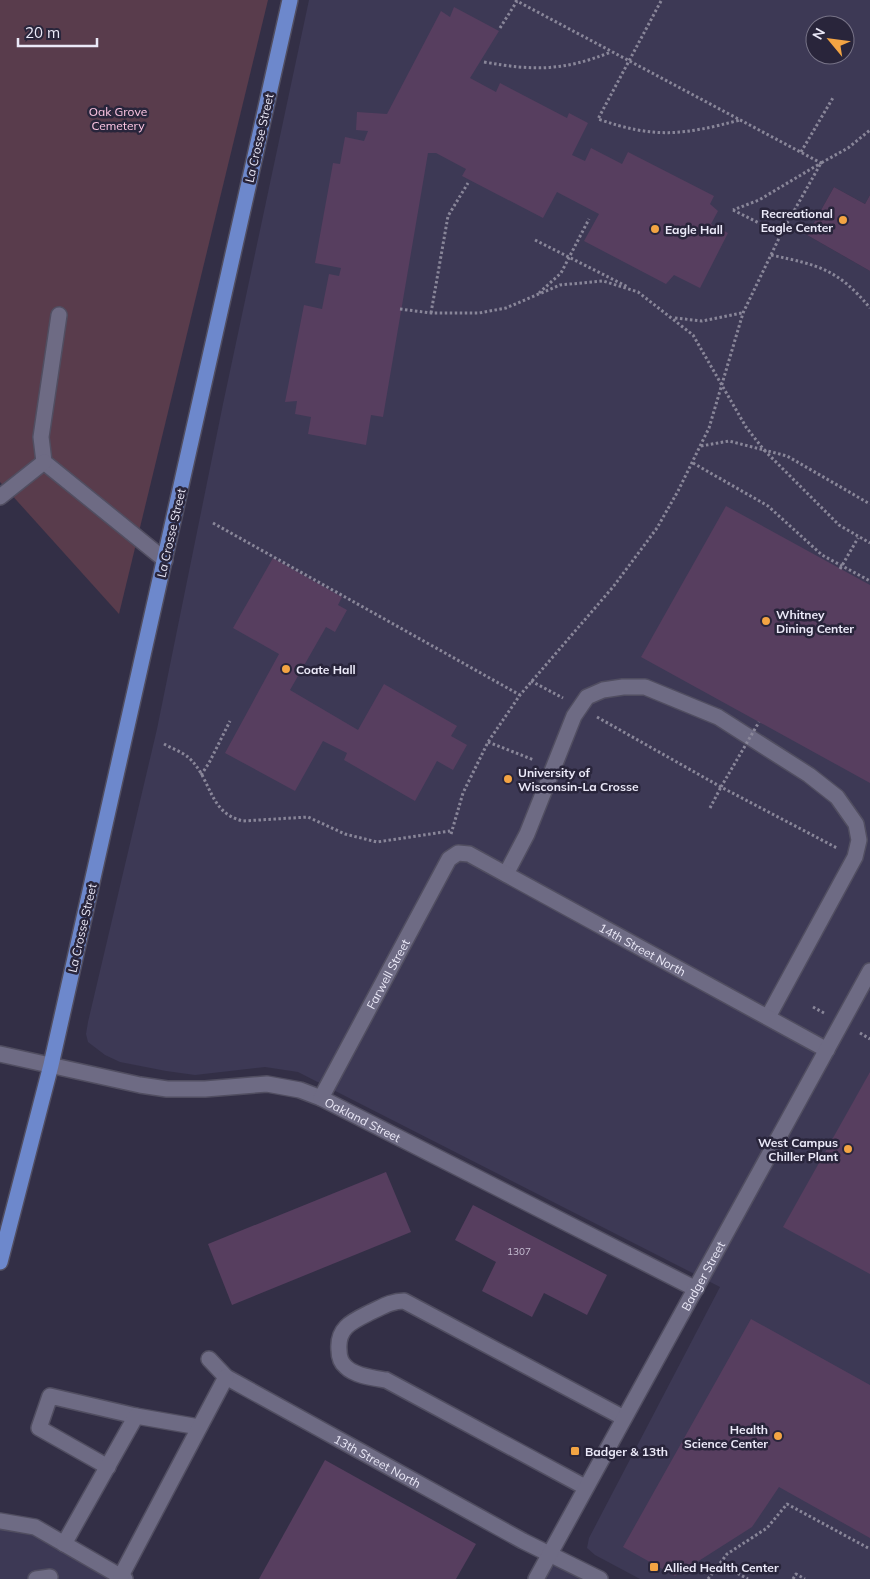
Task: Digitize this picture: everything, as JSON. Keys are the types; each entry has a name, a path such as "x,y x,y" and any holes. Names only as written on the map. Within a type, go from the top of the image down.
{"main road":[{"name":"La Crosse Street","path":"0,1262 51,1065 290,0"}],"street":[{"path":"59,316 41,437 44,462 165,560"},
{"path":"0,496 44,462"},
{"path":"506,874 526,834 574,716 587,697 603,690 645,687 718,717 795,765 837,796 856,824 860,840 855,857 768,1017"},
{"name":"14th Street North","path":"458,853 469,854 827,1050"},
{"name":"Farwell Street","path":"320,1098 449,859 458,853"},
{"name":"Badger Street","path":"536,1579 870,971"},
{"name":"Oakland Street","path":"0,1054 110,1079 167,1089 205,1089 267,1084 300,1090 320,1098 696,1289"},
{"path":"585,1487 386,1380 357,1373 346,1368 339,1357 338,1342 341,1331 351,1322 393,1301 404,1301 624,1418"},
{"name":"13th Street North","path":"209,1359 226,1377 550,1554 600,1579"},
{"path":"0,1521 35,1527 123,1578 226,1377"},
{"path":"108,1467 39,1428 50,1396 136,1416 199,1427"},
{"path":"64,1544 136,1416"}],"path":[{"path":"500,28 517,0 821,163"},
{"path":"661,1 598,120 628,129 676,134 698,131 740,120"},
{"path":"484,62 523,68 557,68 581,64 611,51"},
{"path":"802,152 834,96"},
{"path":"781,234 733,210 759,200 848,148 870,130"},
{"path":"164,744 188,758 201,775 222,812 233,818 243,821 308,817 322,825 362,839 386,841 450,831 463,793 488,742 520,695 613,587 657,528 693,464 702,446 743,313 781,234 821,163"},
{"path":"431,313 448,216 468,183"},
{"path":"536,295 561,273 589,219"},
{"path":"535,240 638,292 674,318 693,335 746,427 764,450 839,525 858,538 870,543"},
{"path":"771,255 816,264 836,274 854,289 870,308"},
{"path":"400,310 431,313 479,313 506,308 560,285 603,281 638,292"},
{"path":"674,318 702,322 743,313"},
{"path":"702,446 729,441 787,456 870,504"},
{"path":"693,464 768,506 822,556 870,581"},
{"path":"213,523 520,695"},
{"path":"840,569 858,538"},
{"path":"532,681 721,787 855,857"},
{"path":"201,775 230,721"},
{"path":"710,808 759,722"},
{"path":"488,742 523,754 552,770"},
{"path":"708,1579 728,1554 767,1528 787,1504 870,1549"},
{"path":"720,1564 748,1579"},
{"path":"794,1579 796,1574 805,1579"}],"shaded area":[{"name":"University of Wisconsin-La Crosse","path":"309,0 870,0 870,195 865,204 834,187 807,235 870,271 870,1579 640,1579 595,1555 587,1548 589,1538 720,1287 298,1072 265,1067 195,1075 166,1071 120,1062 105,1055 88,1042 86,1034 88,1022 157,729 223,404"},
{"path":"0,1521 35,1527 125,1579 0,1579"},
{"path":"550,1554 600,1579 536,1579"}],"green space":[{"name":"Oak Grove Cemetery","path":"0,0 268,0 119,614 0,482"}],"building":[{"name":"Eagle Hall","path":"454,7 499,31 470,78 496,92 500,83 567,118 569,113 588,123 572,155 585,161 591,148 622,164 628,152 714,196 710,204 718,211 711,224 728,233 700,288 674,275 666,284 584,241 599,214 557,192 543,218 462,176 466,169 436,153 428,153 383,417 371,415 366,445 308,434 311,417 295,414 297,401 285,402 304,305 322,309 329,274 339,276 341,268 315,263 333,163 340,164 345,137 364,141 368,131 356,130 357,112 387,114 441,11 450,17"},
{"name":"Recreational Eagle Center","path":"834,187 865,204 870,195 870,271 807,235"},
{"name":"Whitney Dining Center","path":"726,506 870,585 870,783 641,657"},
{"name":"Coate Hall","path":"273,558 342,597 338,605 347,610 335,632 326,627 290,690 358,730 384,684 457,726 451,736 467,745 453,770 437,761 415,801 344,760 347,753 323,741 295,791 225,753 279,654 233,628"},
{"name":"West Campus Chiller Plant","path":"870,1072 870,1274 783,1227"},
{"path":"386,1172 411,1232 232,1305 208,1244"},
{"path":"473,1205 607,1275 587,1315 544,1293 532,1317 482,1291 496,1262 455,1240"},
{"name":"Health Science Center","path":"751,1319 870,1385 870,1538 779,1487 752,1527 675,1576 623,1547"},
{"path":"325,1460 476,1544 456,1579 259,1579"}],"place":[{"name":"Recreational Eagle Center","path":"843,220"},
{"name":"Eagle Hall","path":"655,229"},
{"name":"Whitney Dining Center","path":"766,621"},
{"name":"Coate Hall","path":"286,669"},
{"name":"University of Wisconsin-La Crosse","path":"508,779"},
{"name":"West Campus Chiller Plant","path":"848,1149"},
{"name":"Health Science Center","path":"778,1436"},
{"name":"Badger & 13th","path":"575,1451"},
{"name":"Allied Health Center","path":"654,1567"}]}
